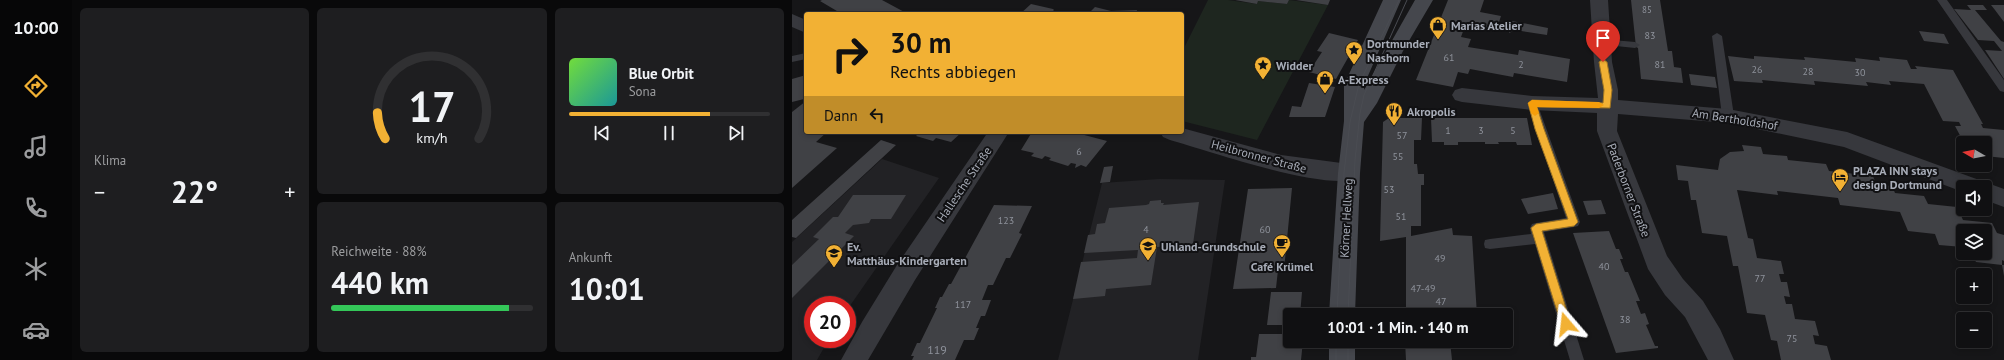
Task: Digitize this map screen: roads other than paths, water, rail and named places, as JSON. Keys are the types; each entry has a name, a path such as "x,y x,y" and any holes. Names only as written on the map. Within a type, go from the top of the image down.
{"main road":[{"name":"Körner Hellweg","path":"1342,308 1349,173 1354,121 1354,85 1374,37 1392,0"},
{"path":"1354,121 1367,103 1394,51 1424,0"},
{"path":"1342,348 1342,360"}],"street":[{"name":"Paderborner Straße","path":"1599,0 1601,42 1608,90 1607,130 1619,165 1658,262 1674,287 1694,308 1711,338 1721,360"},
{"path":"792,20 804,26"},
{"name":"Am Bertholdshof","path":"1462,96 1532,103 1607,106 1728,116 1847,140 1956,180"},
{"name":"Hallesche Straße","path":"854,360 879,315 920,250 998,134"},
{"name":"Heilbronner Straße","path":"1177,134 1279,163 1319,172 1349,173"},
{"path":"1992,194 2004,198"}],"lane":[{"path":"1942,0 1978,49 2004,88"},
{"path":"1717,36 1728,116"},
{"path":"1601,42 1636,45"},
{"path":"792,59 804,56"},
{"path":"1532,103 1574,222 1536,228 1577,360"},
{"path":"1490,244 1540,238"}],"tram line":[{"path":"1337,308 1344,173 1350,122 1359,84 1399,0"},
{"path":"1348,308 1355,160 1360,113 1364,95 1407,0"},
{"path":"1336,348 1336,360"},
{"path":"1348,348 1348,360"}],"place":[{"name":"Marias Atelier","path":"1438,40"},
{"name":"Dortmunder Nashorn","path":"1354,65"},
{"name":"Widder","path":"1263,80"},
{"name":"A-Express","path":"1325,94"},
{"name":"Akropolis","path":"1394,126"},
{"name":"PLAZA INN stays design Dortmund","path":"1840,192"},
{"name":"Café Krümel","path":"1282,258"},
{"name":"Uhland-Grundschule","path":"1148,261"},
{"name":"Ev. Matthäus-Kindergarten","path":"834,268"}]}
